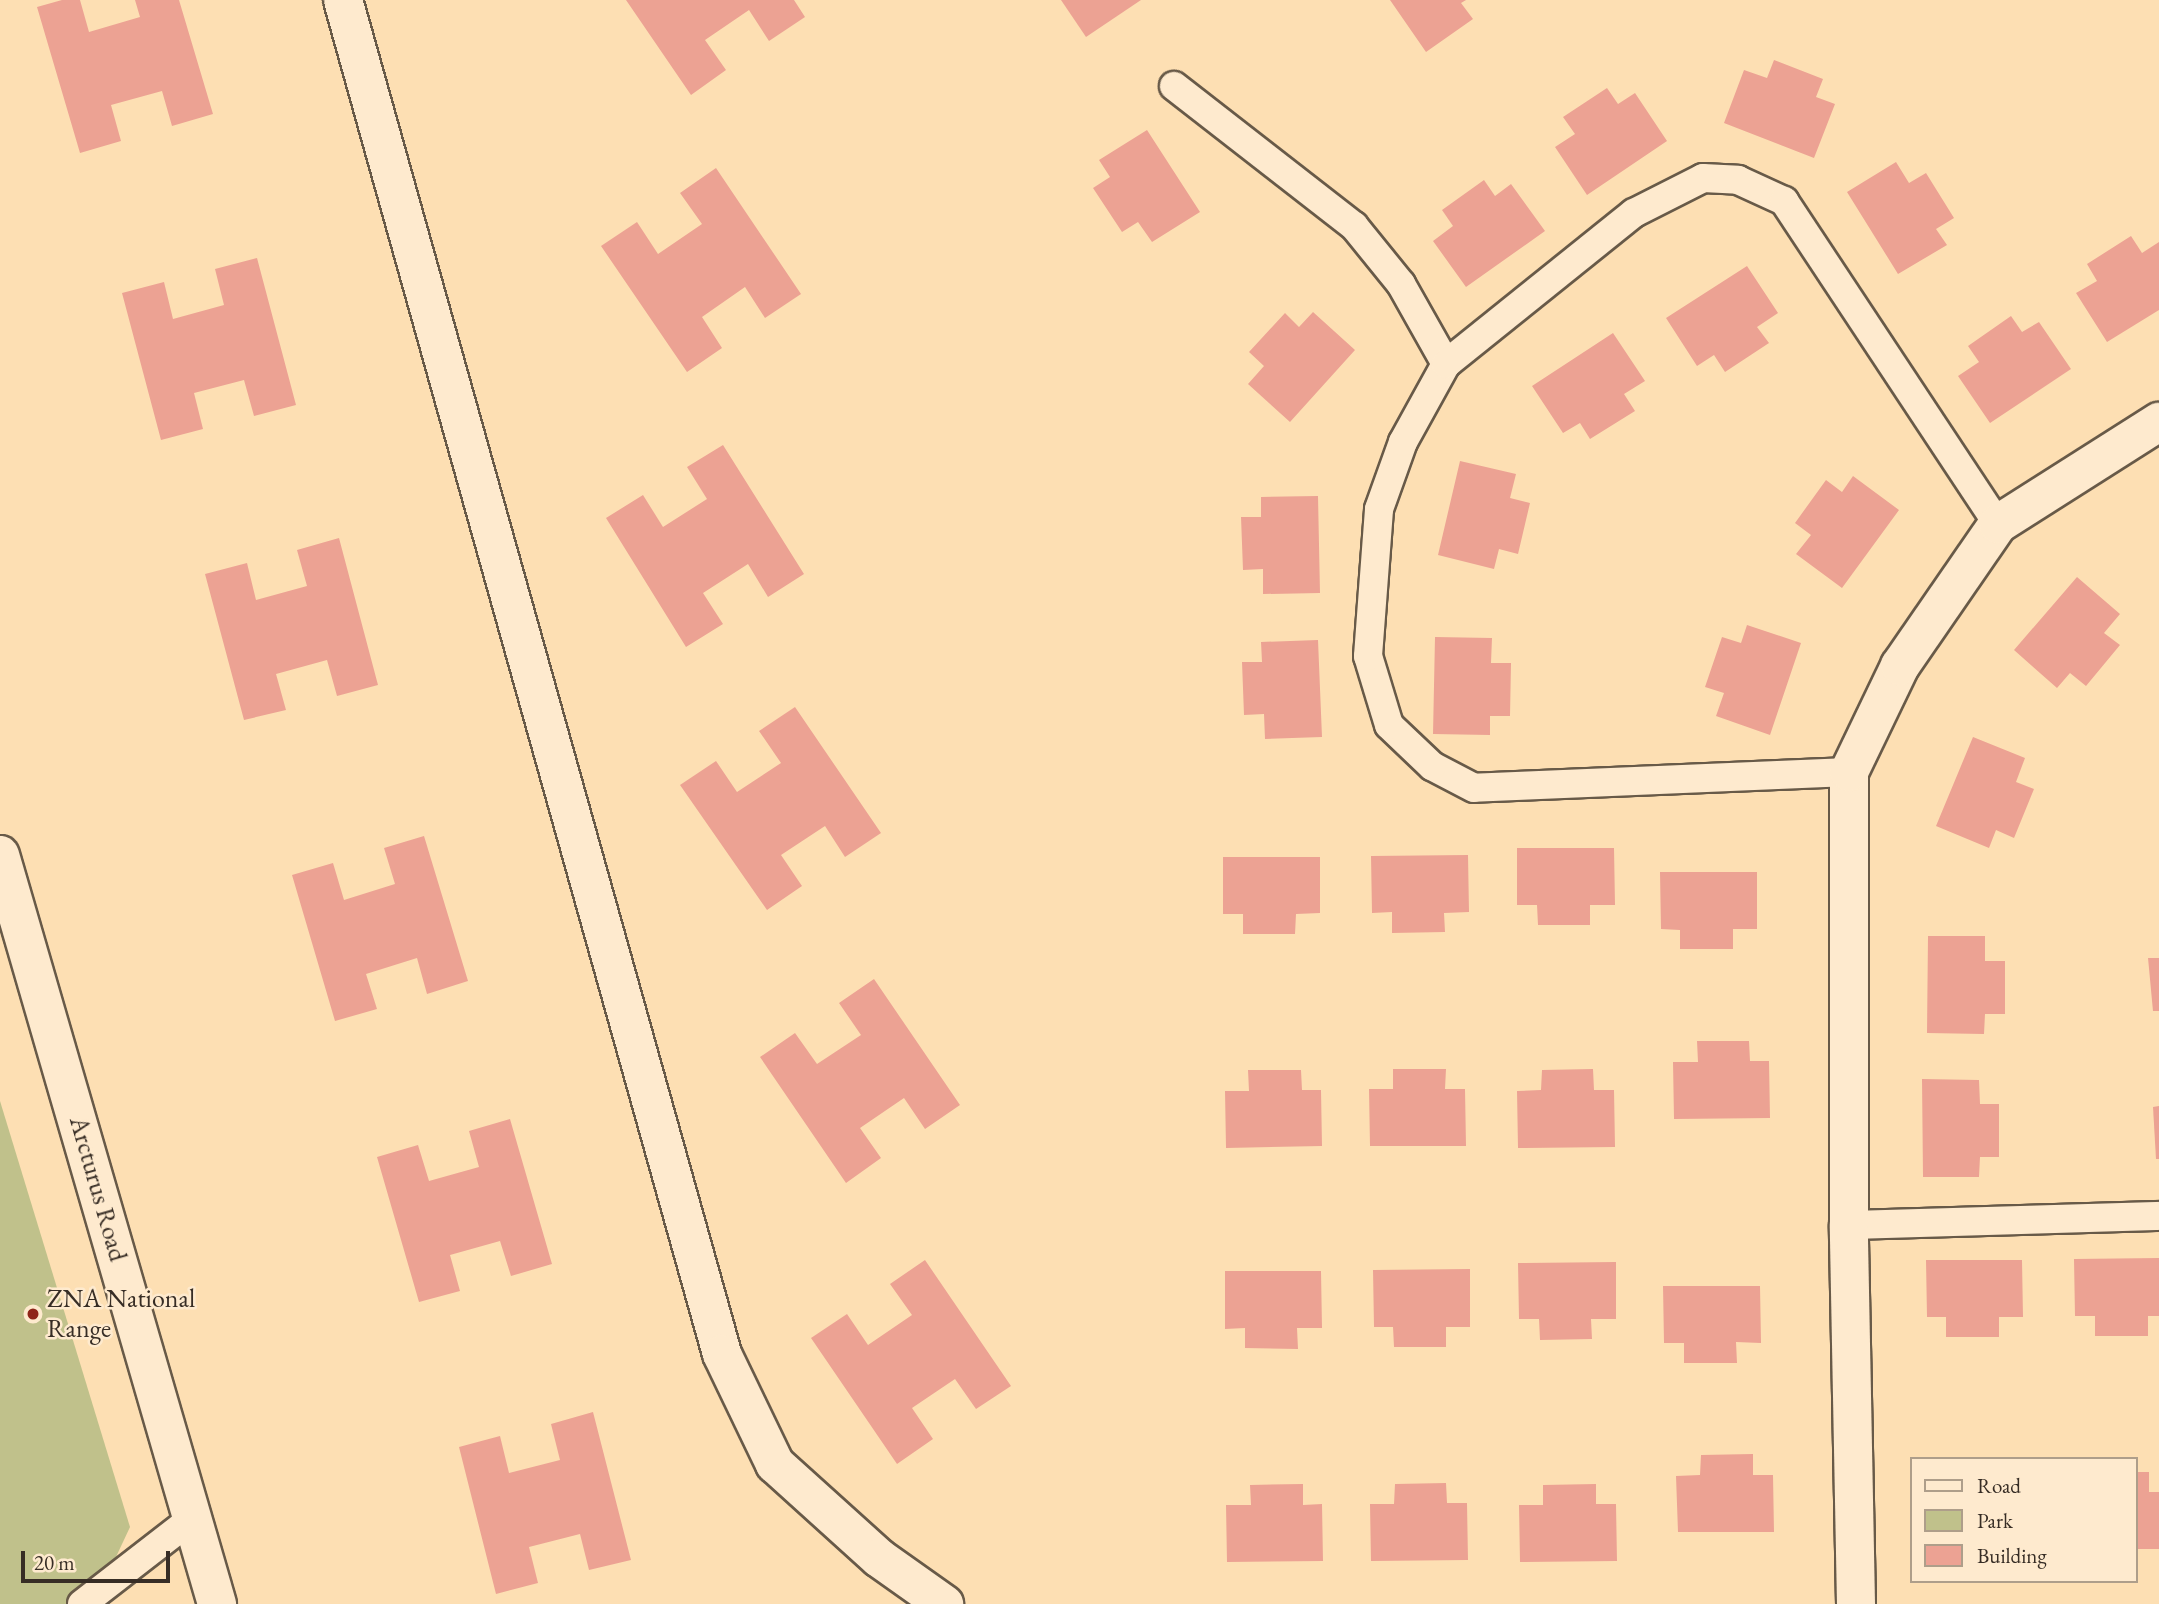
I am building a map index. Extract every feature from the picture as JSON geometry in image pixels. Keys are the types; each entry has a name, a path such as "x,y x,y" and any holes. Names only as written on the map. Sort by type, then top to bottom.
{"street":[{"path":"343,0 722,1354 775,1464 879,1558 944,1604"},
{"path":"1856,1604 1849,1225 1849,772 1899,666 1998,524 2159,422"},
{"name":"Arcturus Road","path":"0,855 194,1517 217,1604"}],"lane":[{"path":"1174,86 1354,226 1401,284 1446,364"},
{"path":"1849,772 1474,788 1433,766 1389,726 1368,656 1379,509 1403,442 1446,364 1634,213 1703,178 1738,180 1784,201 1998,524"},
{"path":"1849,1225 2159,1216"},
{"path":"82,1604 194,1517"}],"green space":[{"name":"ZNA National Range","path":"0,1101 130,1527 94,1604 0,1604"}],"building":[{"path":"62,0 80,0 89,32 140,17 135,0 179,0 213,114 172,126 162,91 111,105 121,141 80,153 37,7"},
{"path":"626,0 794,0 805,17 769,41 749,10 705,40 726,70 691,95"},
{"path":"1061,0 1141,0 1086,37"},
{"path":"1390,0 1466,0 1461,3 1473,19 1426,52"},
{"path":"1774,60 1823,79 1816,97 1835,104 1814,158 1724,123 1744,70 1767,78"},
{"path":"1607,88 1618,104 1635,93 1667,141 1587,195 1555,147 1575,134 1563,117"},
{"path":"1147,130 1200,212 1152,242 1138,222 1122,232 1093,188 1110,177 1099,160"},
{"path":"1896,162 1909,183 1926,173 1954,218 1936,229 1947,245 1898,274 1847,192"},
{"path":"716,168 801,294 765,318 745,287 702,317 722,348 687,372 601,246 637,222 658,254 702,224 680,193"},
{"path":"1484,180 1495,196 1511,184 1545,231 1466,287 1433,241 1453,226 1442,210"},
{"path":"2131,236 2142,253 2159,242 2159,310 2107,342 2076,293 2097,281 2087,264"},
{"path":"257,258 296,405 254,416 244,380 194,393 203,429 161,440 122,293 164,282 173,319 224,305 215,269"},
{"path":"1747,266 1778,313 1757,327 1769,343 1725,372 1714,355 1697,366 1666,318"},
{"path":"1313,312 1355,350 1290,422 1248,384 1264,366 1249,352 1285,313 1299,327"},
{"path":"2011,316 2022,332 2039,322 2071,369 1990,423 1958,376 1979,362 1968,346"},
{"path":"1613,333 1645,381 1624,394 1635,411 1590,439 1580,423 1563,433 1532,386"},
{"path":"723,445 804,574 768,597 748,564 703,593 723,624 686,647 606,518 643,495 663,527 707,499 687,467"},
{"path":"1460,461 1516,474 1510,498 1530,503 1518,554 1499,549 1494,569 1438,555"},
{"path":"1853,476 1899,510 1842,588 1796,554 1811,535 1795,523 1826,480 1842,492"},
{"path":"1318,496 1320,593 1263,594 1263,569 1243,570 1241,517 1261,517 1261,497"},
{"path":"339,538 378,685 337,696 327,660 276,674 286,710 244,720 205,574 247,563 256,600 307,586 297,550"},
{"path":"2077,577 2120,614 2104,633 2120,645 2086,686 2070,673 2057,688 2014,650"},
{"path":"1747,625 1801,643 1770,735 1716,716 1724,693 1705,687 1722,637 1741,643"},
{"path":"1435,637 1492,638 1491,663 1511,663 1510,716 1490,716 1490,735 1433,734"},
{"path":"1318,640 1322,737 1265,739 1264,714 1244,715 1242,662 1262,662 1261,642"},
{"path":"795,707 881,833 845,857 825,826 781,855 802,886 767,910 680,785 716,761 737,792 781,763 759,731"},
{"path":"1973,737 2025,758 2016,782 2034,789 2014,838 1996,830 1989,848 1936,826"},
{"path":"424,836 468,981 427,994 417,958 366,974 377,1009 335,1021 292,875 333,863 344,900 395,884 384,848"},
{"path":"1517,848 1614,848 1615,905 1590,905 1590,925 1538,925 1537,905 1517,905"},
{"path":"1468,855 1469,912 1444,913 1445,932 1392,933 1392,912 1372,913 1371,856"},
{"path":"1223,857 1320,857 1320,913 1296,914 1295,934 1243,934 1243,914 1223,914"},
{"path":"1660,872 1757,872 1757,929 1733,929 1733,949 1680,949 1680,930 1661,929"},
{"path":"1928,936 1985,936 1985,961 2005,961 2005,1014 1985,1014 1984,1034 1927,1033"},
{"path":"2148,958 2159,958 2159,1011 2153,1011"},
{"path":"874,979 960,1105 925,1129 904,1098 860,1128 881,1158 846,1183 760,1057 795,1033 817,1064 861,1035 839,1003"},
{"path":"1697,1041 1749,1041 1750,1061 1769,1061 1770,1118 1674,1119 1673,1062 1698,1062"},
{"path":"1393,1069 1446,1069 1445,1089 1465,1089 1466,1146 1370,1146 1369,1089 1393,1089"},
{"path":"1593,1069 1594,1090 1614,1090 1615,1147 1518,1148 1517,1091 1541,1090 1542,1070"},
{"path":"1248,1070 1301,1070 1302,1090 1321,1090 1322,1146 1226,1148 1225,1091 1249,1091"},
{"path":"1922,1079 1979,1080 1980,1104 1999,1104 1999,1157 1980,1157 1979,1177 1923,1177"},
{"path":"2159,1106 2159,1159 2156,1159 2153,1107"},
{"path":"510,1119 552,1264 511,1276 500,1241 450,1255 460,1291 419,1302 377,1157 418,1145 429,1181 479,1167 469,1131"},
{"path":"2159,1258 2159,1316 2148,1316 2148,1336 2095,1336 2095,1316 2075,1316 2074,1259"},
{"path":"925,1260 1011,1386 976,1409 955,1379 912,1408 933,1439 897,1464 811,1338 847,1314 868,1345 912,1315 890,1284"},
{"path":"1926,1260 2022,1260 2023,1317 1999,1317 1999,1337 1946,1337 1946,1317 1927,1317"},
{"path":"1616,1262 1616,1319 1591,1319 1592,1339 1540,1340 1539,1319 1519,1319 1518,1263"},
{"path":"1470,1269 1470,1327 1446,1327 1446,1347 1394,1347 1393,1327 1374,1327 1373,1270"},
{"path":"1225,1271 1321,1271 1322,1328 1297,1328 1298,1349 1245,1348 1245,1328 1225,1329"},
{"path":"1663,1286 1760,1286 1761,1343 1736,1342 1737,1363 1684,1363 1684,1343 1664,1343"},
{"path":"593,1412 631,1560 589,1570 580,1534 529,1547 538,1583 496,1594 459,1447 500,1436 509,1473 560,1460 551,1424"},
{"path":"1753,1454 1753,1475 1773,1475 1774,1532 1678,1532 1676,1476 1700,1475 1701,1455"},
{"path":"2138,1472 2149,1472 2149,1492 2159,1492 2159,1549 2138,1549"},
{"path":"1446,1483 1447,1503 1467,1503 1468,1560 1371,1561 1370,1504 1394,1504 1395,1484"},
{"path":"1303,1484 1303,1505 1322,1504 1323,1561 1227,1562 1226,1505 1251,1505 1250,1485"},
{"path":"1596,1484 1596,1504 1616,1504 1617,1561 1520,1562 1519,1505 1543,1505 1543,1485"}],"place":[{"name":"ZNA National Range","path":"33,1314"}]}
